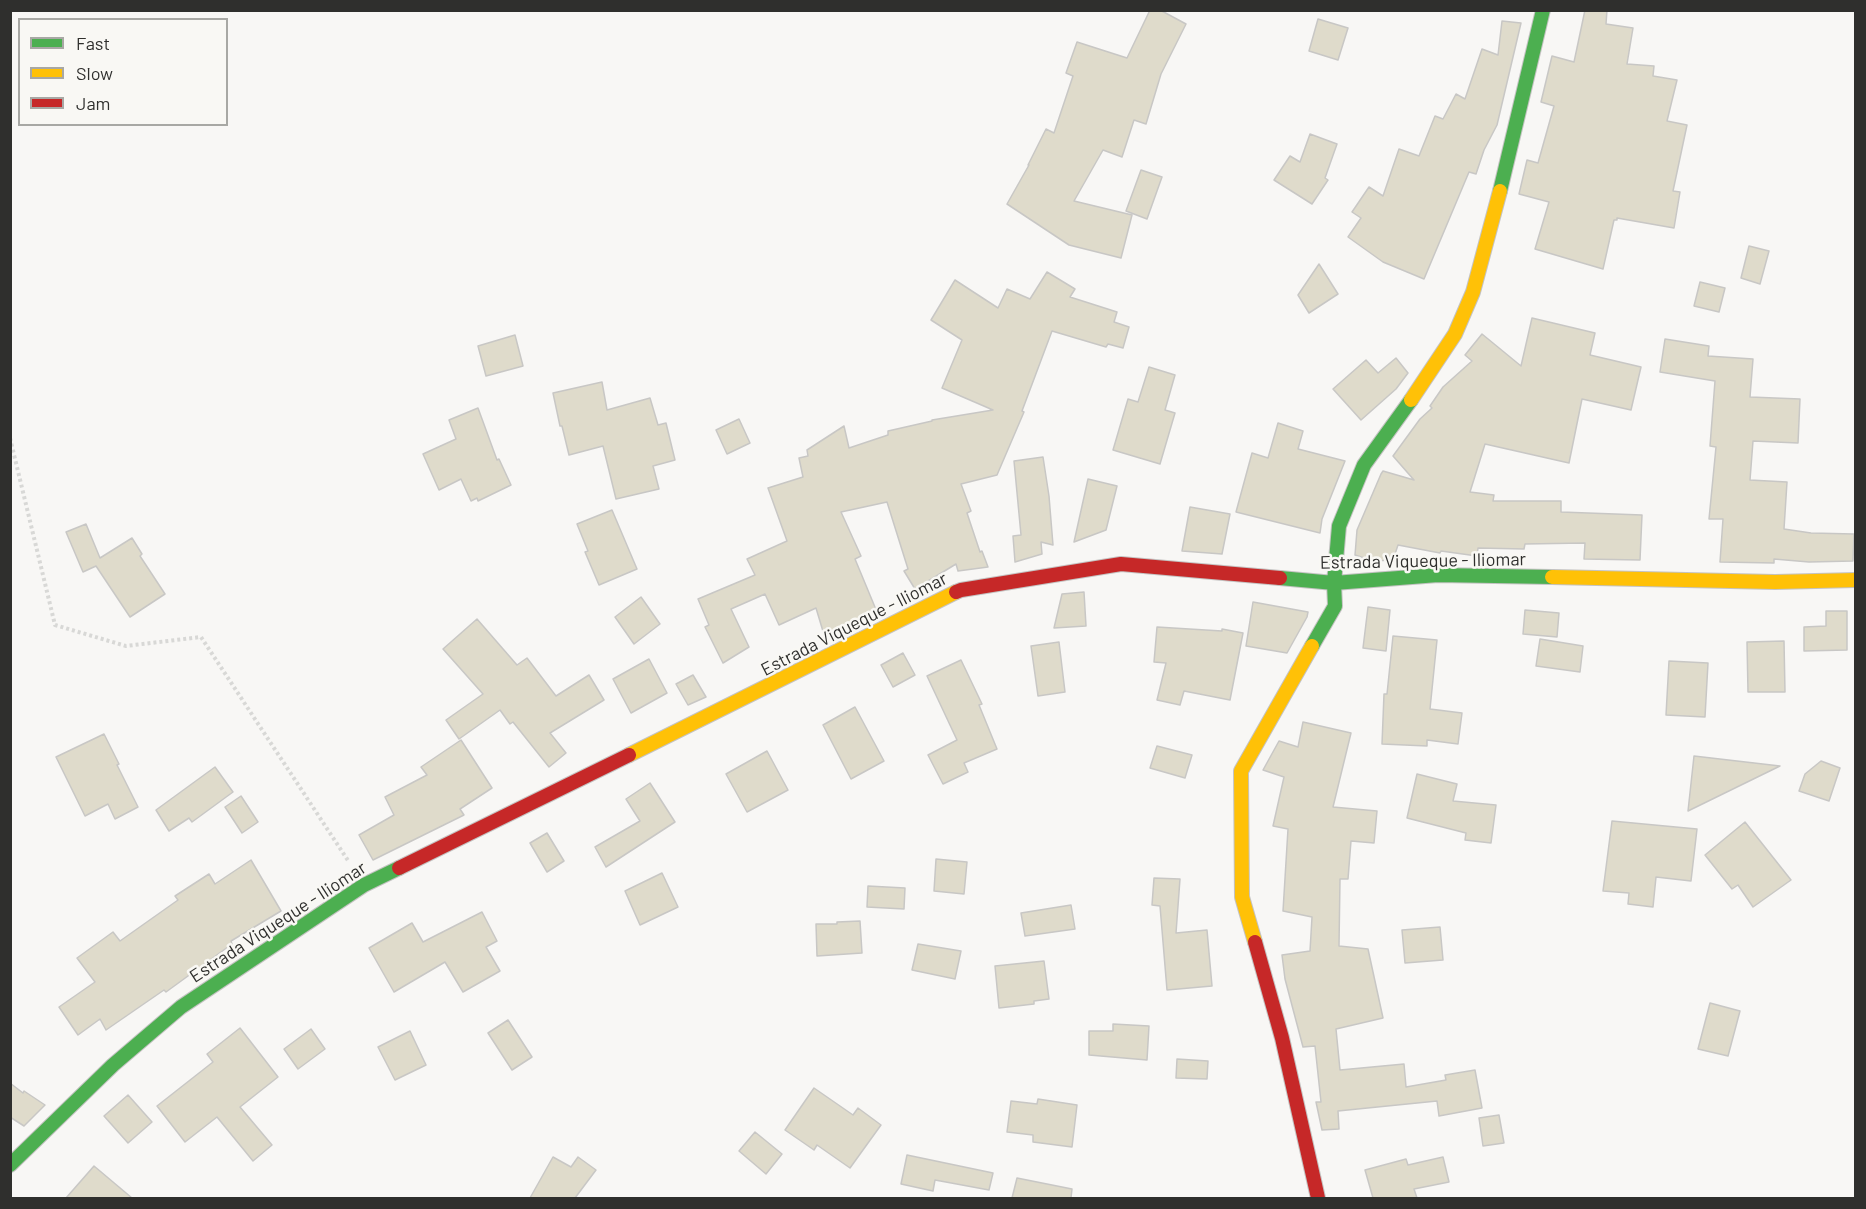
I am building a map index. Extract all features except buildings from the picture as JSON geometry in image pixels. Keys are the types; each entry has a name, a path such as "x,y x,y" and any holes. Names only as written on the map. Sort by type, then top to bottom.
{"main road":[{"path":"1318,1198 1282,1038 1242,897 1241,771 1335,606 1334,583 1340,526 1364,465 1424,382 1455,334 1473,292 1496,210 1543,10"},
{"name":"Estrada Viqueque - Iliomar","path":"10,1165 113,1065 181,1007 364,885 962,590 1121,564 1334,583 1438,575 1775,582 1856,580"}],"path":[{"path":"10,438 55,625 126,646 201,637 364,885"}],"traffic: fast":[{"path":"1500,191 1543,10"},
{"path":"1312,646 1335,606 1334,583 1339,526 1364,465 1411,400"},
{"path":"1280,578 1334,583 1438,575 1552,577"},
{"path":"10,1165 113,1065 181,1007 364,885 399,868"}],"traffic: slow":[{"path":"1411,400 1455,334 1473,292 1500,191"},
{"path":"1552,577 1775,582 1856,580"},
{"path":"629,755 956,592"},
{"path":"1255,942 1242,897 1241,771 1312,646"}],"traffic: jam":[{"path":"956,592 1121,564 1280,578"},
{"path":"399,868 629,755"},
{"path":"1255,942 1282,1038 1318,1198"}]}
